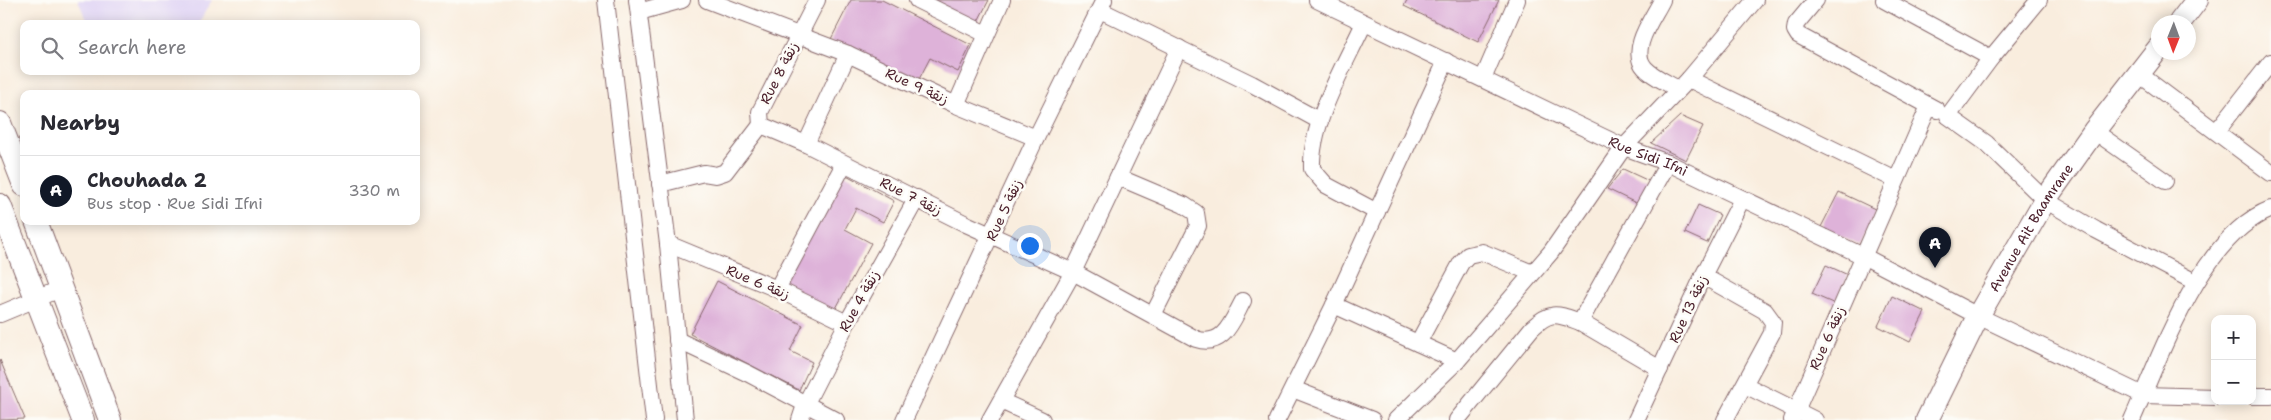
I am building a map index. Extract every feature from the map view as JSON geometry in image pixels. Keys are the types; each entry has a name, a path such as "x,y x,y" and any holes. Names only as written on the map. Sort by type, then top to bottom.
{"street":[{"path":"606,0 654,420"},
{"path":"682,0 638,6 668,244 685,420"},
{"path":"707,0 798,35 818,0"},
{"path":"917,0 986,34"},
{"path":"956,104 1002,0"},
{"name":"Rue Sidi Ifni","path":"1317,0 1624,147 1668,163 1863,256 1978,316 2143,395"},
{"path":"1483,79 1517,0"},
{"path":"1662,0 1641,42 1640,54 1645,68 1896,180"},
{"path":"1396,420 1456,361 1550,252 1624,147 1684,84 1755,0"},
{"path":"1816,0 1796,24 1795,30 1798,35 1948,116 1986,143 2045,200 2096,230 2195,282"},
{"path":"1884,0 1991,58"},
{"path":"1948,116 1991,58 2039,0"},
{"path":"2185,15 2197,0"},
{"path":"1102,5 1179,48 1252,84 1320,121"},
{"name":"Rue 5 زنقة","path":"904,420 992,236 1036,138 1102,5"},
{"path":"1364,23 1320,121 1312,144 1314,173 1326,185 1377,212"},
{"name":"Rue 9 زنقة","path":"798,35 848,54 956,104 1036,138"},
{"name":"Rue 8 زنقة","path":"660,184 704,173 716,174 725,172 760,118 798,35"},
{"path":"990,420 1073,272 1179,48"},
{"path":"806,144 848,54"},
{"name":"Avenue Ait Baamrane","path":"1927,420 1978,316 2045,200 2094,131 2151,58"},
{"path":"1277,420 1334,305 1446,61"},
{"path":"2217,131 2271,62"},
{"path":"2139,74 2271,172"},
{"name":"Rue 6 زنقة","path":"1794,415 1928,106"},
{"name":"Rue 7 زنقة","path":"760,118 844,164 992,236 1073,272 1196,340 1211,342 1219,339 1226,332 1243,301"},
{"path":"0,123 20,175"},
{"path":"2094,131 2165,181"},
{"path":"1580,322 1668,163"},
{"path":"776,289 844,164"},
{"path":"1118,177 1184,205 1196,213 1198,226 1153,315"},
{"name":"Rue 4 زنقة","path":"803,412 847,323 917,198"},
{"name":"Rue 13 زنقة","path":"1636,420 1703,276 1742,199"},
{"path":"0,205 84,420"},
{"path":"2132,420 2195,282 2236,231 2250,218 2271,209"},
{"path":"37,225 110,420"},
{"name":"Rue 6 زنقة","path":"668,244 776,289 847,323"},
{"path":"1418,343 1461,263 1468,255 1482,252 1532,273"},
{"path":"1703,276 1765,311 1773,322 1772,333 1725,420"},
{"path":"0,314 60,289"},
{"path":"1334,305 1456,361"},
{"path":"1457,420 1532,328 1543,318 1556,314 1580,322 1660,369"},
{"path":"677,340 749,374 803,412 836,420"},
{"path":"1745,385 1794,415 1815,420"},
{"path":"1292,389 1372,420"},
{"path":"2143,395 2211,397"},
{"path":"2256,396 2271,396"},
{"path":"1001,401 1042,420"}],"shaded area":[{"path":"78,0 212,0 200,20 86,20"}],"building":[{"path":"851,0 882,0 971,45 958,72 930,58 916,85 830,41"},
{"path":"922,0 989,0 975,27"},
{"path":"1407,0 1499,0 1478,42 1404,6"},
{"path":"1680,116 1703,126 1686,160 1651,143"},
{"path":"1623,169 1651,182 1640,205 1607,189"},
{"path":"841,172 894,201 883,222 856,208 845,229 871,243 834,312 781,284"},
{"path":"1839,192 1877,210 1859,245 1821,227"},
{"path":"1698,205 1720,215 1707,243 1685,233"},
{"path":"1826,265 1848,275 1835,304 1812,294"},
{"path":"717,281 803,325 790,351 812,362 799,390 690,334"},
{"path":"1892,296 1925,312 1910,342 1878,326"},
{"path":"0,360 8,379 25,419 0,420"}],"place":[{"name":"Chouhada 2","path":"1935,268"}]}
